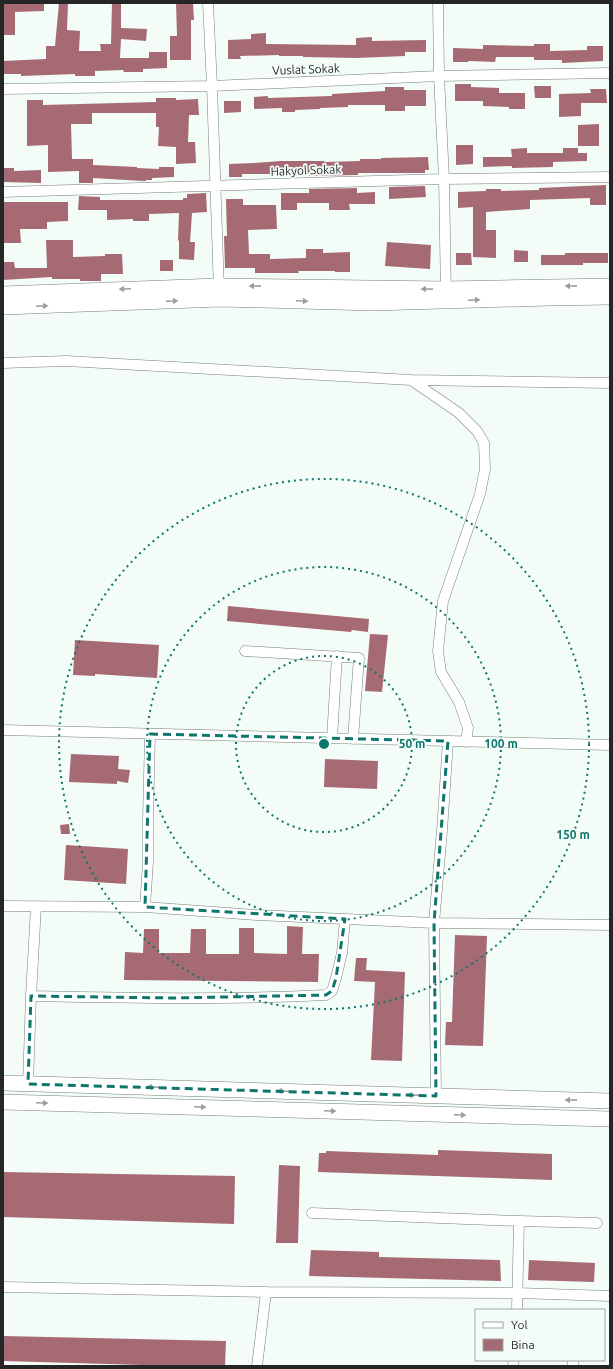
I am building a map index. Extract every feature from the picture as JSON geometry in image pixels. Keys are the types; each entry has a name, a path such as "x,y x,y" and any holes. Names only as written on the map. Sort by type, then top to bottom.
{"street":[{"path":"208,3 219,293"},
{"path":"438,3 446,295"},
{"name":"Vuslat Sokak","path":"3,89 212,86 439,76 610,73"},
{"name":"Hakyol Sokak","path":"3,192 444,179 610,176"},
{"path":"446,295 610,286"},
{"path":"3,307 219,293"},
{"path":"3,294 219,293 610,297"},
{"path":"3,363 66,361 411,380 610,383"},
{"path":"411,380 459,413 477,431 484,444 485,469 480,494 442,601 438,651 441,672 459,702 468,728 466,742"},
{"path":"245,651 359,658 353,739"},
{"path":"332,738 337,656"},
{"path":"3,730 610,745"},
{"path":"145,907 148,862 150,734"},
{"path":"436,1096 434,923 448,741"},
{"path":"3,906 145,907 257,915 434,923 610,926"},
{"path":"28,1084 36,906"},
{"path":"31,996 172,998 286,997 326,995 332,991 336,978 342,953 345,919"},
{"path":"3,1083 610,1101"},
{"path":"3,1102 610,1119"},
{"path":"312,1213 597,1223"},
{"path":"517,1309 519,1221"},
{"path":"3,1287 266,1292 518,1293 610,1296"},
{"path":"257,1366 266,1292"}],"highlighted area":[{"path":"150,734 448,741 434,923 436,1096 28,1084 31,996 172,998 326,995 332,991 336,978 345,919 145,907"}],"building":[{"path":"3,3 44,3 44,11 15,12 15,35 3,35"},
{"path":"59,3 68,3 67,30 80,31 79,51 101,51 100,44 111,44 112,3 121,3 121,28 147,29 146,41 121,39 120,58 149,58 149,52 167,52 167,68 143,69 143,72 124,72 123,70 95,71 95,76 75,76 75,74 21,76 21,74 3,74 3,61 46,59 46,46 55,46"},
{"path":"176,3 193,3 194,20 191,20 191,60 170,60 170,36 177,36"},
{"path":"266,33 266,44 356,45 356,38 372,37 372,41 426,40 426,52 405,52 405,56 356,58 279,55 240,56 241,59 228,59 228,40 251,39 251,34"},
{"path":"534,44 550,44 550,51 587,50 587,46 603,46 603,61 562,63 562,60 534,60 534,57 496,57 495,62 453,62 453,48 483,49 483,45 534,46"},
{"path":"455,84 471,84 471,87 499,88 499,93 525,93 525,109 483,106 483,101 455,101"},
{"path":"534,86 551,86 551,98 535,98"},
{"path":"385,87 404,87 404,90 426,90 426,106 405,106 405,111 385,111 385,105 348,105 348,107 295,110 295,112 282,112 282,108 254,109 254,97 332,96 332,94 385,91"},
{"path":"590,89 606,89 607,103 581,103 581,116 559,117 559,94 591,93"},
{"path":"156,98 176,98 176,100 198,99 199,115 189,115 188,142 195,142 196,163 176,164 176,147 158,146 159,127 156,127 156,113 92,113 92,124 71,124 72,159 93,159 93,165 159,169 159,167 174,167 174,177 152,178 152,180 146,181 93,178 93,183 79,183 79,171 48,172 48,145 27,146 27,100 43,100 43,105 156,102"},
{"path":"224,101 241,101 241,112 224,113"},
{"path":"599,124 599,146 578,146 578,125"},
{"path":"456,145 473,145 473,164 456,165"},
{"path":"527,148 527,153 563,153 563,148 578,148 578,153 587,153 587,161 553,162 553,167 483,167 483,157 512,157 511,149"},
{"path":"428,157 429,170 425,170 425,173 358,173 358,175 309,176 309,174 242,174 242,177 229,177 229,164 281,161 360,161 360,159"},
{"path":"3,168 14,168 14,171 41,170 41,183 3,182"},
{"path":"606,185 606,205 590,205 590,198 530,200 530,209 486,212 486,230 496,230 496,258 473,257 473,207 458,208 458,192 486,191 486,189 501,189 501,191 539,190 539,188"},
{"path":"425,186 426,197 389,199 389,187"},
{"path":"357,188 357,193 375,192 375,204 349,204 350,210 329,210 329,203 297,203 297,210 281,210 281,193 309,193 309,189"},
{"path":"206,193 207,212 192,213 190,242 195,242 194,260 179,259 179,213 149,214 149,221 133,221 133,219 107,220 107,210 78,210 79,196 100,197 100,200 183,200 183,198 187,198 187,194"},
{"path":"226,199 243,199 243,205 276,205 277,229 248,230 249,254 270,254 270,259 306,258 306,249 323,249 323,253 350,252 350,272 298,271 299,273 255,273 255,268 225,268 224,236 227,236"},
{"path":"3,202 68,202 68,221 47,222 47,229 20,229 21,243 3,243"},
{"path":"46,240 73,240 73,257 122,254 123,274 101,274 101,281 52,279 52,277 3,280 3,262 14,262 15,268 47,268"},
{"path":"387,242 431,245 430,269 385,266"},
{"path":"514,250 528,251 528,262 514,262"},
{"path":"456,253 471,253 472,265 456,265"},
{"path":"565,253 608,253 608,263 583,263 583,265 541,265 541,255 565,255"},
{"path":"160,260 173,260 173,271 160,271"},
{"path":"228,606 369,619 368,632 352,630 351,632 227,621"},
{"path":"370,634 388,635 382,692 365,691"},
{"path":"75,640 159,645 157,678 95,674 95,676 73,675"},
{"path":"71,754 119,756 118,769 130,770 128,783 117,781 117,784 69,782"},
{"path":"325,759 378,761 377,789 324,787"},
{"path":"69,824 70,834 61,834 60,825"},
{"path":"66,845 128,849 126,884 64,880"},
{"path":"287,926 303,927 302,954 319,954 318,982 124,980 125,952 143,953 144,929 159,929 159,953 190,953 191,929 206,929 206,954 239,954 239,928 254,928 254,953 287,954"},
{"path":"455,935 487,936 483,1046 445,1045 446,1022 452,1022"},
{"path":"356,958 367,958 366,970 405,972 402,1061 371,1060 375,982 354,981"},
{"path":"438,1150 552,1154 552,1180 318,1172 319,1153 326,1153 326,1151 438,1155"},
{"path":"279,1165 300,1166 298,1243 276,1243"},
{"path":"3,1172 235,1176 234,1224 3,1217"},
{"path":"311,1250 379,1252 379,1257 500,1260 501,1281 309,1276"},
{"path":"529,1260 595,1263 594,1282 528,1280"},
{"path":"3,1336 226,1341 225,1366 3,1361"}]}
